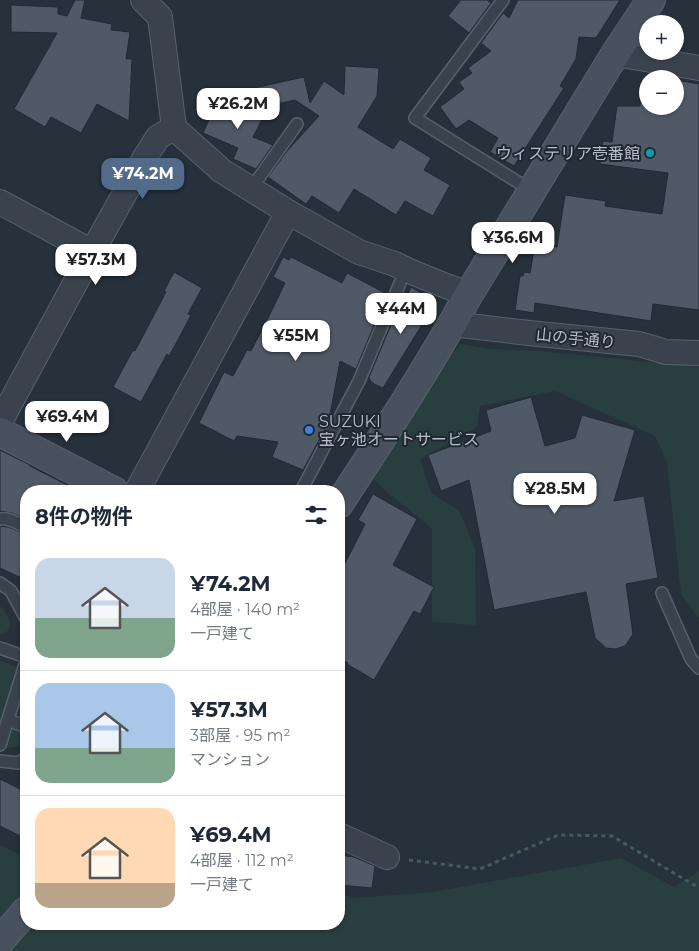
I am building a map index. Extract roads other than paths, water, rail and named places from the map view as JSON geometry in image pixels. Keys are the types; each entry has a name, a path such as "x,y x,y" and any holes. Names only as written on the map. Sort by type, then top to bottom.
{"street":[{"path":"143,0 160,9 174,128 222,171 288,212 359,252 396,264 404,276 469,294"},
{"path":"345,495 651,0"},
{"path":"616,54 699,68"},
{"path":"0,422 144,159 158,137 174,128"},
{"path":"0,202 92,252"},
{"path":"140,485 288,212"},
{"name":"山の手通り","path":"452,324 639,344 666,352 699,353"},
{"path":"0,432 102,485"},
{"path":"345,838 386,856"},
{"path":"0,941 20,918"}],"lane":[{"path":"503,0 415,118 532,191"},
{"path":"252,189 297,124"},
{"path":"304,485 359,381 404,276"},
{"path":"0,519 3,518 20,524"},
{"path":"0,583 11,591 20,608"},
{"path":"662,593 691,659 699,668"},
{"path":"1,652 20,657"},
{"path":"0,745 8,720 20,697"},
{"path":"8,720 20,725"},
{"path":"0,761 20,762"}],"place":[{"name":"ウィステリア壱番館","path":"650,153"},
{"name":"SUZUKI 宝ヶ池オートサービス","path":"309,430"}]}
